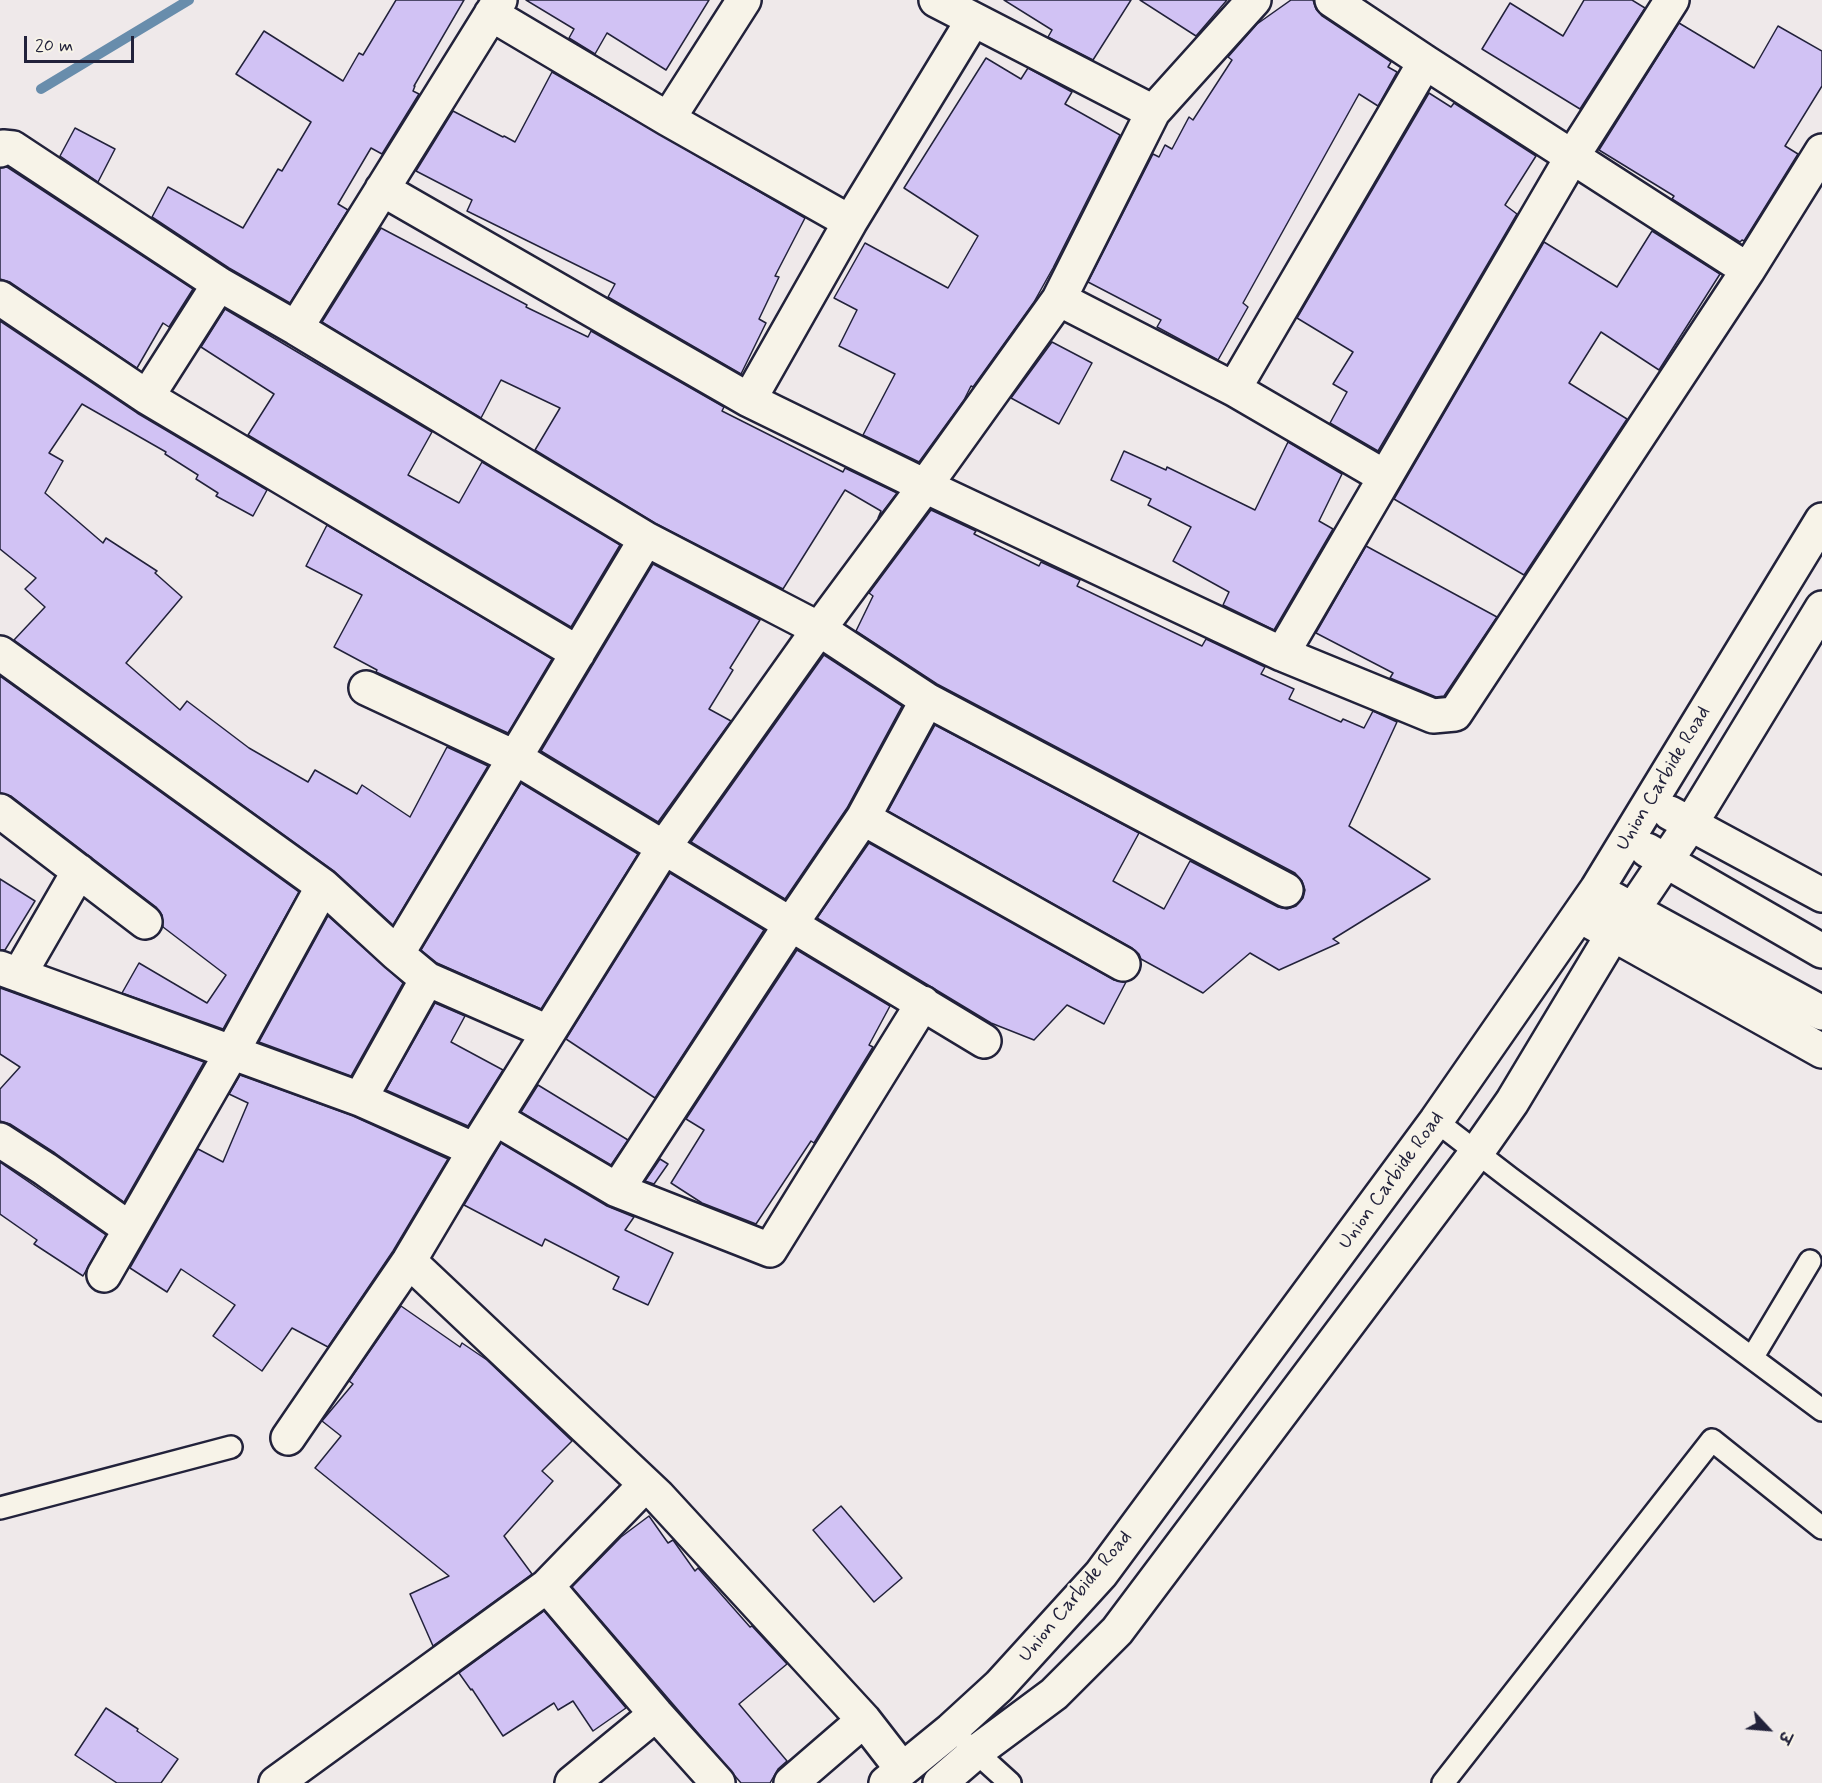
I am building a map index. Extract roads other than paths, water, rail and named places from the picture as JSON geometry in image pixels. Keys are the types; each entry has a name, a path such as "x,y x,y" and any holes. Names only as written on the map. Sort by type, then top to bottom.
{"street":[{"path":"668,119 744,0"},
{"path":"936,0 1153,112"},
{"path":"288,1437 409,1261 475,1150 664,847 1059,299 1153,112 1254,0"},
{"path":"1332,0 1748,270"},
{"path":"1282,654 1572,157 1672,0"},
{"path":"296,328 496,7 668,119 850,222"},
{"path":"749,400 850,222 973,20"},
{"path":"1234,389 1425,62"},
{"path":"0,150 3,147 13,148 219,284 646,539 819,629 927,700 1286,890"},
{"path":"382,189 749,400 925,486 1282,654 1433,716 1455,714 1748,270 1822,151"},
{"path":"147,397 219,284"},
{"path":"0,298 147,397 578,653"},
{"path":"1059,299 1234,389 1385,477"},
{"name":"Union Carbide Road","path":"894,1776 951,1730 999,1686 1101,1574 1437,1121 1588,902 1822,520"},
{"path":"397,954 646,539"},
{"path":"940,1783 976,1752 1054,1694 1118,1631 1512,1102 1622,922 1690,825 1822,608"},
{"path":"0,653 323,886 427,979 548,1032"},
{"path":"366,688 514,757 984,1041"},
{"path":"616,1190 863,818 927,700"},
{"path":"1651,801 1690,825 1822,895"},
{"path":"0,811 145,922"},
{"path":"863,818 1123,964"},
{"path":"1628,837 1666,862 1822,951"},
{"path":"79,871 10,971 360,1099 475,1150"},
{"path":"104,1275 232,1052 323,886"},
{"path":"1588,902 1822,1051"},
{"path":"1622,922 1822,1013"},
{"path":"360,1099 427,979"},
{"path":"495,1118 616,1190 770,1250 923,1003"},
{"path":"0,1140 129,1229"},
{"path":"409,1261 645,1485 864,1720 894,1776"},
{"path":"276,1783 547,1586 645,1485"},
{"path":"547,1586 718,1783"},
{"path":"572,1783 656,1714"},
{"path":"791,1783 864,1720"}],"lane":[{"path":"1437,1121 1822,1410"},
{"path":"1752,1358 1810,1261"},
{"path":"1443,1783 1712,1440 1822,1528"},
{"path":"0,1508 231,1447"},
{"path":"951,1730 1010,1783"}],"waterway":[{"path":"41,89 189,0"}]}
